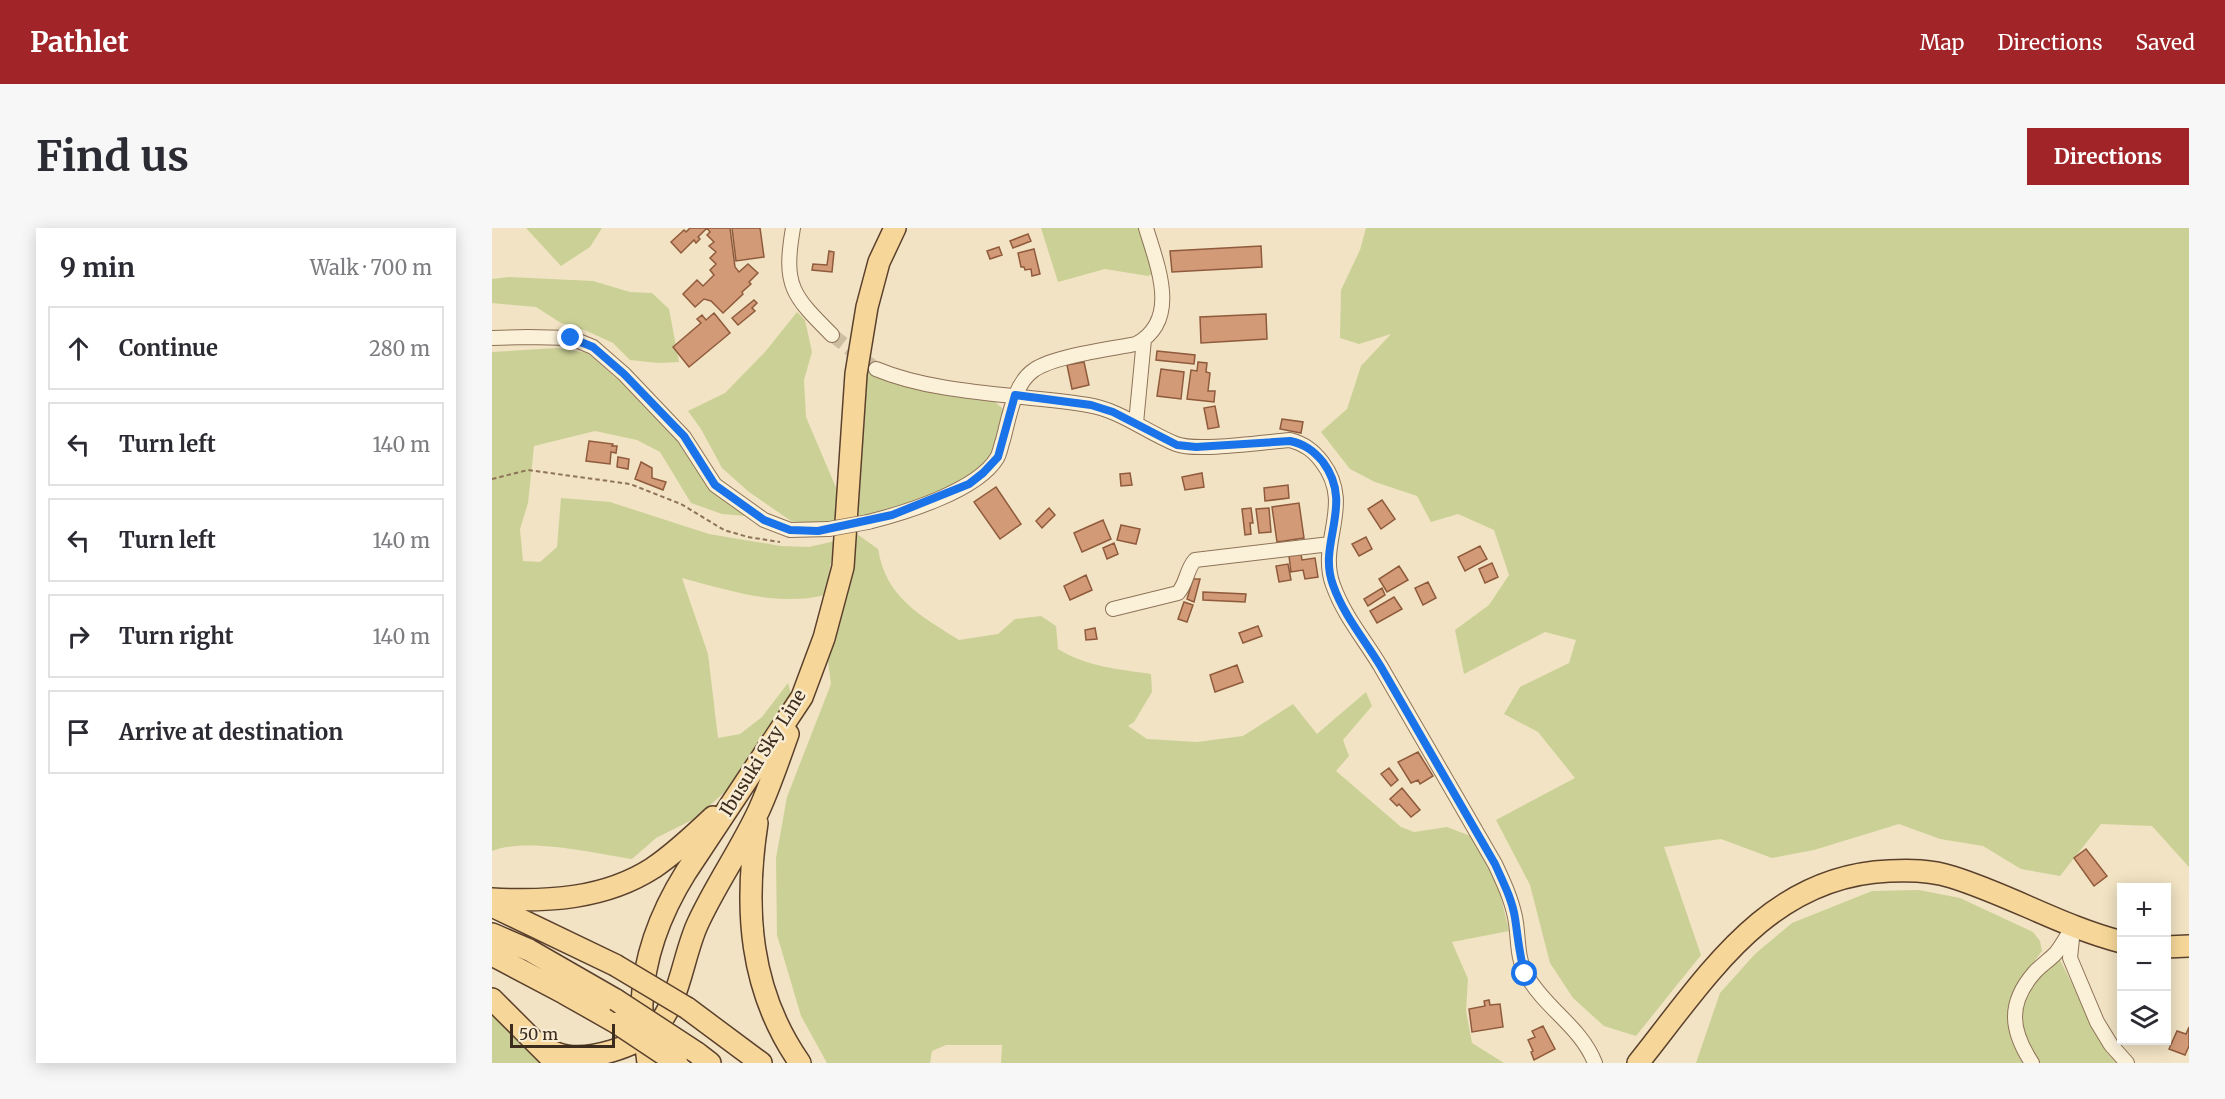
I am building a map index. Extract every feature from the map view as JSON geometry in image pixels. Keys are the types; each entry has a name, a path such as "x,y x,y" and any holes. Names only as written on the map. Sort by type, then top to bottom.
{"main road":[{"name":"Ibusuki Sky Line","path":"648,1063 642,1005 644,976 656,929 669,899 802,697 824,638 843,567 856,374 867,307 879,262 895,228"},
{"path":"541,1047 567,1056 601,1054 645,1037 663,1019 671,1006 682,965 697,924 759,811 802,697"},
{"path":"492,898 534,901 567,898 597,892 626,882 651,869 675,851 736,798"},
{"path":"759,811 750,886 755,960 777,1023 800,1063"},
{"path":"1638,1063 1716,967 1761,921 1780,905 1808,890 1842,878 1874,871 1906,870 1949,876 1983,887 2073,927 2117,941"},
{"path":"492,906 615,965 687,1008 761,1063"},
{"path":"492,934 529,950 616,1000 703,1058"},
{"path":"2171,947 2189,946"},
{"path":"492,955 617,1023 677,1063"},
{"path":"492,999 555,1063"}],"street":[{"path":"793,228 788,258 792,286 805,308 832,335"},
{"path":"492,338 571,338 593,347 624,374 684,436 715,485 764,520 790,530 829,529 868,522 920,506 969,484 998,457 1015,395 1032,371 1048,363 1136,344 1144,339 1157,324 1163,309 1158,270 1146,228"},
{"path":"1136,423 1144,339"},
{"path":"876,369 900,379 1091,405 1113,412 1177,445 1196,447 1290,441 1302,443 1316,454 1327,468 1337,496 1330,544 1331,580 1339,601 1375,657 1495,864 1509,896 1515,917 1519,954 1525,974 1546,1002 1583,1039 1595,1063"},
{"path":"1113,609 1178,593 1184,586 1188,567 1195,560 1330,544"},
{"path":"2032,1063 2021,1044 2016,1028 2014,1017 2017,998 2035,972 2055,953 2073,927"},
{"path":"2073,927 2070,958 2097,1022 2111,1045 2127,1063"}],"path":[{"path":"492,478 528,470 630,484 681,504 724,530 771,542 787,542"}],"green space":[{"path":"526,228 602,228 590,247 561,266"},
{"path":"1041,228 1147,228 1158,271 1148,276 1105,269 1058,282"},
{"path":"1366,228 2189,228 2189,867 2152,826 2101,824 2060,876 2021,869 1983,846 1940,839 1899,824 1814,850 1772,858 1721,839 1664,847 1701,955 1636,1036 1604,1026 1573,998 1550,963 1530,885 1496,820 1575,778 1538,732 1504,714 1520,687 1569,663 1576,640 1545,632 1464,674 1455,630 1489,605 1509,575 1494,530 1458,514 1431,522 1417,496 1375,482 1350,469 1321,432 1347,409 1361,366 1391,334 1359,344 1340,338 1341,290 1360,250"},
{"path":"509,277 593,281 630,292 652,293 669,309 679,362 658,363 630,360 613,343 587,331 561,323 536,307 492,303 492,279"},
{"path":"797,312 805,320 812,352 804,380 806,417 837,490 840,506 839,523 818,526 791,521 749,492 722,468 701,429 688,411 725,393 765,352"},
{"path":"556,348 588,353 615,377 647,400 683,435 718,492 758,517 722,514 691,503 660,452 637,440 595,431 534,446 528,503 520,529 523,561 540,562 557,547 561,498 610,502 709,534 781,546 809,547 835,541 825,595 789,599 771,598 735,592 682,578 708,654 718,738 740,734 762,717 788,683 793,702 764,756 696,818 656,838 632,859 542,846 507,847 492,851 492,352"},
{"path":"867,371 895,384 993,400 1003,409 994,458 967,479 928,496 858,520"},
{"path":"857,534 878,549 882,566 889,580 907,604 959,640 998,634 1015,619 1041,616 1056,626 1058,649 1069,655 1103,666 1151,674 1152,692 1134,722 1128,726 1147,739 1197,742 1243,736 1293,704 1317,734 1366,692 1372,706 1343,740 1349,756 1336,771 1401,827 1414,832 1447,827 1473,837 1499,889 1509,931 1452,942 1468,979 1466,1011 1472,1043 1504,1063 1001,1063 1002,1045 946,1045 932,1051 930,1063 827,1063 801,1016 777,935 776,858 787,797 831,684 828,661 848,592"},
{"path":"1919,890 1960,898 2033,932 2040,941 2042,951 2016,988 2009,1009 2011,1032 2026,1063 1696,1063 1720,993 1755,954 1792,923 1872,891"},
{"path":"2060,960 2107,1053 2116,1063 2039,1063 2034,1055 2021,1020 2023,1002 2032,983"},
{"path":"492,1005 550,1063 492,1063"}],"building":[{"path":"690,228 707,228 698,237 700,239 696,243 694,240 681,253 671,242 684,230 686,232"},
{"path":"707,228 730,228 735,267 739,272 748,264 758,273 749,282 751,284 742,292 743,294 723,313 711,301 704,299 695,307 683,294 697,280 703,286 714,275 710,270 716,264 710,258 716,252 709,246 714,242 707,235 710,232"},
{"path":"732,228 760,228 764,257 736,261"},
{"path":"1028,234 1031,241 1013,248 1010,241"},
{"path":"1261,246 1262,267 1172,272 1170,251"},
{"path":"999,247 1002,255 990,259 987,251"},
{"path":"1034,249 1040,274 1032,276 1031,269 1025,270 1021,267 1018,253"},
{"path":"829,251 834,252 832,272 812,270 813,264 827,265"},
{"path":"754,300 757,303 752,308 755,311 738,325 732,318"},
{"path":"714,313 730,333 689,367 673,347 701,323 697,319 702,315 706,320"},
{"path":"1266,314 1267,339 1201,343 1200,317"},
{"path":"1157,351 1195,355 1194,364 1156,360"},
{"path":"1084,362 1089,385 1072,389 1067,365"},
{"path":"1198,362 1207,363 1206,372 1210,373 1208,391 1215,391 1214,402 1187,399 1191,370 1197,371"},
{"path":"1161,369 1184,372 1181,399 1157,396"},
{"path":"1215,406 1219,427 1208,429 1204,408"},
{"path":"1282,419 1303,422 1301,433 1280,429"},
{"path":"589,441 617,446 616,453 611,452 610,464 586,461"},
{"path":"618,457 629,459 628,469 617,467"},
{"path":"641,462 652,468 652,478 666,482 663,490 635,479"},
{"path":"1130,473 1132,485 1121,486 1120,474"},
{"path":"1202,473 1204,487 1185,490 1182,477"},
{"path":"1288,485 1289,498 1265,501 1264,488"},
{"path":"996,487 1021,524 1000,539 974,502"},
{"path":"1382,500 1395,519 1381,529 1368,509"},
{"path":"1299,503 1304,538 1277,542 1272,507"},
{"path":"1049,508 1055,515 1042,528 1036,521"},
{"path":"1251,508 1253,523 1250,523 1251,534 1245,535 1242,509"},
{"path":"1269,508 1271,532 1259,533 1256,509"},
{"path":"1103,520 1111,539 1082,552 1074,533"},
{"path":"1121,525 1140,529 1136,544 1117,540"},
{"path":"1366,537 1372,549 1359,556 1352,544"},
{"path":"1114,543 1118,554 1107,559 1103,548"},
{"path":"1480,546 1487,559 1465,571 1458,557"},
{"path":"1301,554 1302,560 1315,558 1318,577 1305,579 1303,570 1291,572 1289,556"},
{"path":"1492,563 1498,577 1485,583 1479,569"},
{"path":"1288,564 1291,580 1279,582 1276,566"},
{"path":"1399,566 1408,580 1387,592 1379,579"},
{"path":"1086,575 1092,590 1070,600 1064,586"},
{"path":"1193,579 1200,579 1194,602 1187,599"},
{"path":"1428,582 1436,598 1423,605 1415,588"},
{"path":"1382,588 1385,595 1368,606 1364,599"},
{"path":"1203,592 1246,594 1245,602 1203,600"},
{"path":"1394,597 1402,609 1377,623 1370,611"},
{"path":"1184,602 1193,605 1187,622 1178,619"},
{"path":"1258,626 1262,636 1243,643 1239,633"},
{"path":"1095,628 1097,639 1086,640 1085,630"},
{"path":"1237,665 1243,682 1215,692 1210,675"},
{"path":"1418,752 1433,776 1420,784 1418,780 1411,783 1398,762"},
{"path":"1389,768 1398,780 1391,786 1381,774"},
{"path":"1402,788 1420,810 1411,817 1399,804 1397,806 1390,799"},
{"path":"2086,849 2107,876 2094,886 2074,858"},
{"path":"1489,1000 1490,1005 1500,1004 1503,1027 1472,1032 1469,1009 1485,1006 1484,1001"},
{"path":"1543,1026 1555,1049 1534,1060 1528,1040 1535,1037 1532,1031"},
{"path":"2189,1027 2189,1046 2185,1055 2169,1049 2177,1031 2186,1034"}],"tunnel":[{"path":"832,335 876,369"}],"route":[{"path":"571,338 593,347 624,374 684,436 715,485 764,520 790,530 818,531 868,522 920,506 969,484 998,457 1015,395 1091,405 1113,412 1177,445 1196,447 1290,441 1302,443 1316,454 1327,468 1334,483 1337,496 1336,514 1330,544 1329,566 1331,580 1339,601 1375,657 1495,864 1509,896 1515,917 1519,954 1525,974"}]}
